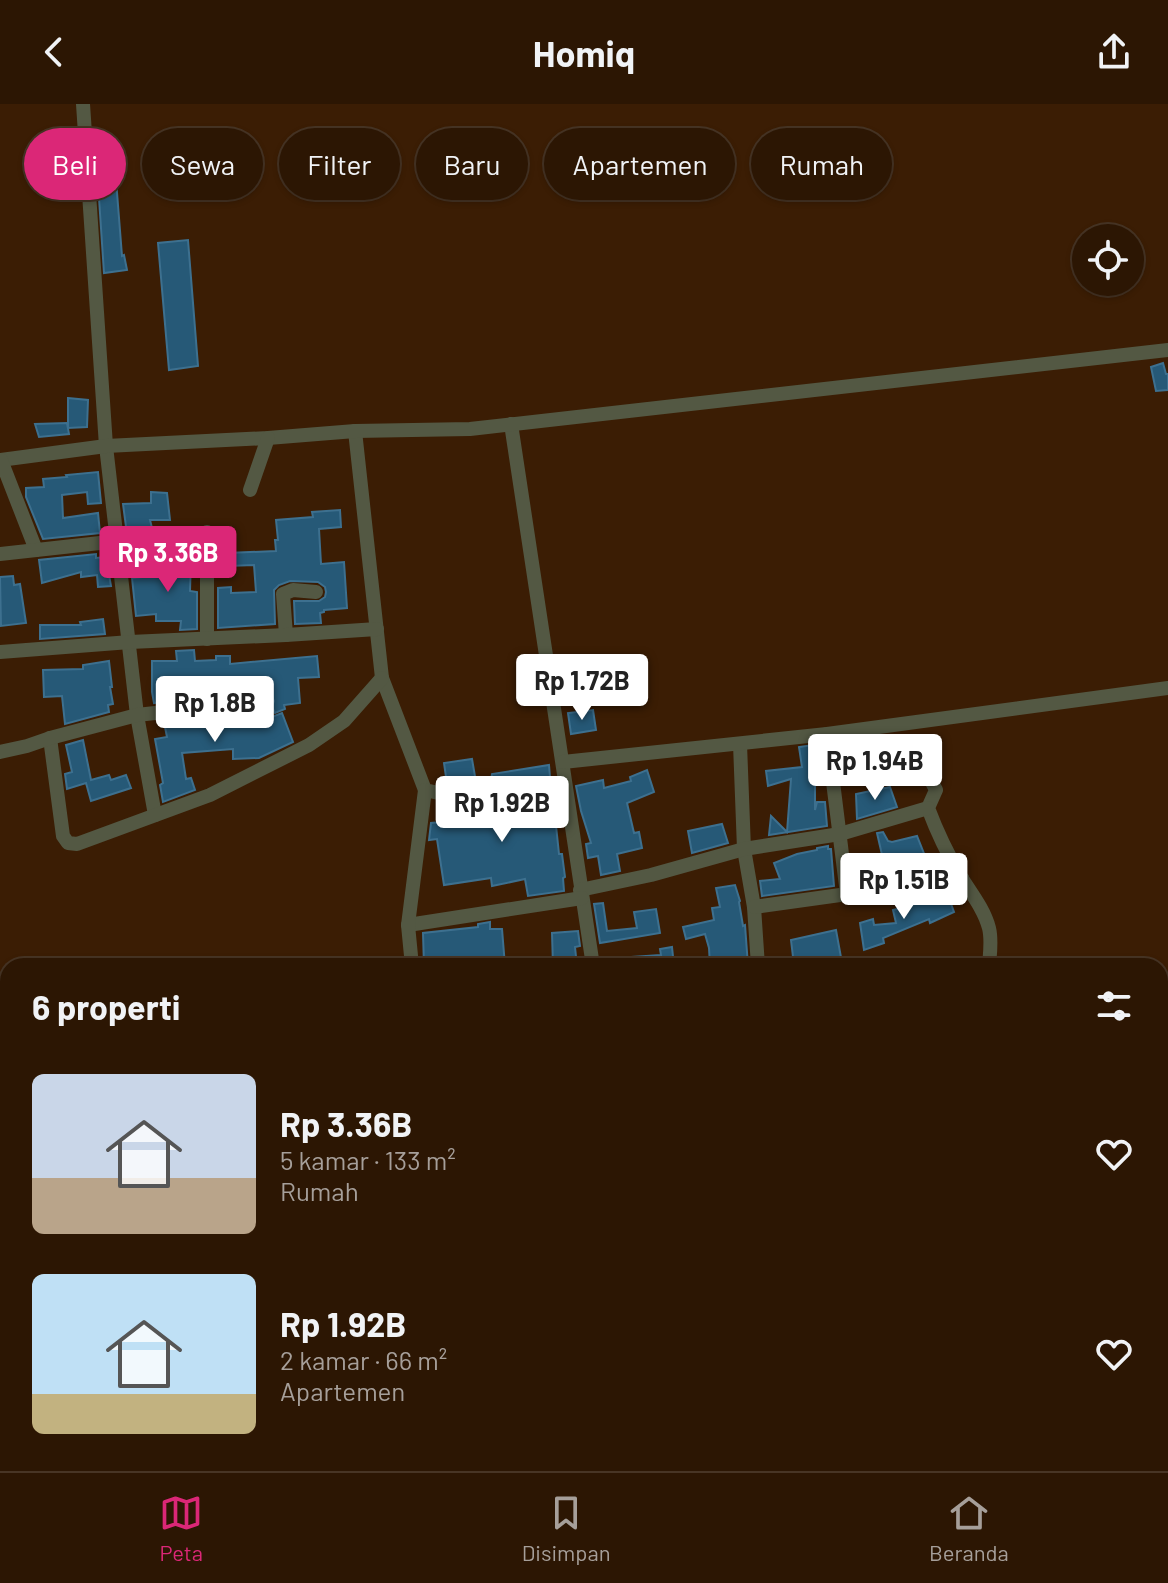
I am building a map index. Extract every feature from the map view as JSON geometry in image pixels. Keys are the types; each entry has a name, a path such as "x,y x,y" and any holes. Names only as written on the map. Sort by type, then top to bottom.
{"street":[{"path":"83,104 106,446 137,715 155,815"},
{"path":"36,550 0,460 106,446 355,431 470,429 1168,350"},
{"path":"511,424 592,958"},
{"path":"355,431 382,678 425,790 408,925 411,958"},
{"path":"250,490 268,438"},
{"path":"207,532 207,639"},
{"path":"0,554 118,541"},
{"path":"286,635 283,594 293,590 316,592"},
{"path":"0,652 377,629"},
{"path":"50,738 63,836 68,843 77,844 210,795 309,745 344,721 382,678"},
{"path":"563,762 848,732 1168,688"},
{"path":"0,752 137,715 264,701"},
{"path":"848,732 924,767 936,790 928,808 935,827 984,915 991,939 990,958"},
{"path":"827,734 847,894"},
{"path":"740,744 744,849 754,907 757,958"},
{"path":"425,790 443,794 564,786"},
{"path":"408,925 581,894 744,849 840,834 928,808"},
{"path":"754,907 962,878"}],"building":[{"path":"99,200 118,200 122,256 127,270 104,273"},
{"path":"188,240 198,366 169,370 158,243"},
{"path":"1163,363 1168,374 1168,390 1156,391 1151,367"},
{"path":"68,398 88,400 87,427 68,428"},
{"path":"67,423 69,434 39,437 35,424"},
{"path":"98,472 101,503 88,504 87,492 62,495 63,518 98,513 100,533 43,539 26,497 26,488 44,487 43,479"},
{"path":"151,492 167,493 170,520 150,520 155,540 128,542 123,504 151,503"},
{"path":"340,510 341,527 319,529 321,564 344,562 347,608 324,610 320,613 321,623 295,624 294,601 319,601 326,592 318,582 290,581 274,590 275,624 218,628 218,588 231,587 231,593 256,592 254,565 228,566 227,553 276,551 276,520 313,517 312,512"},
{"path":"96,554 96,558 106,557 111,586 98,587 97,575 81,577 81,572 42,583 39,560"},
{"path":"163,557 191,557 190,591 197,592 197,629 180,630 181,621 156,621 156,614 136,616 132,578 163,575"},
{"path":"13,576 14,585 20,584 26,623 1,626 0,577"},
{"path":"103,619 105,634 40,639 40,625 81,625 80,622"},
{"path":"194,650 195,661 230,656 230,664 317,656 319,677 298,678 300,703 284,705 285,709 275,713 272,696 264,691 154,703 152,661 177,661 176,651"},
{"path":"109,661 113,704 108,705 109,712 65,724 62,696 44,697 43,670 83,669 83,665"},
{"path":"593,710 596,730 571,734 568,713"},
{"path":"246,713 251,725 282,713 293,742 259,758 233,759 233,749 182,753 186,779 191,778 195,790 163,802 155,739 167,737 164,722"},
{"path":"83,740 91,780 109,775 111,780 126,775 131,788 91,801 86,783 67,789 65,774 72,772 66,745"},
{"path":"814,745 814,748 819,747 822,776 815,777 815,810 817,802 825,802 827,826 769,835 771,816 787,832 791,779 768,786 766,771 802,767 799,747"},
{"path":"472,759 476,782 447,784 444,763"},
{"path":"549,765 550,777 491,781 492,774"},
{"path":"647,770 654,792 627,803 634,833 639,832 642,848 617,854 620,871 601,875 598,856 588,858 586,844 591,843 576,786 603,780 604,788 631,781 630,777"},
{"path":"890,787 897,807 857,819 856,794"},
{"path":"549,797 555,816 559,854 562,854 564,891 528,896 525,879 492,886 491,878 444,885 437,839 429,840 431,823 453,821 451,804 487,804 487,801"},
{"path":"722,824 728,843 692,853 688,831"},
{"path":"883,832 892,842 917,836 927,861 908,867 907,860 885,868 877,833"},
{"path":"828,846 831,849 834,886 762,896 760,881 780,879 774,863"},
{"path":"735,885 745,925 747,958 710,958 705,934 686,939 683,927 714,920 712,908 720,907 716,888"},
{"path":"939,898 943,904 950,901 954,912 883,938 884,943 864,950 860,923 873,919 874,925 896,923 893,910"},
{"path":"603,903 607,931 637,928 634,912 656,909 660,933 600,943 594,904"},
{"path":"490,922 490,929 502,929 504,958 424,958 423,933 478,927 478,924"},
{"path":"836,930 841,958 793,958 791,940"},
{"path":"578,931 580,946 575,947 576,958 553,958 552,933"},
{"path":"672,947 673,958 632,958 661,955 660,949"}]}
